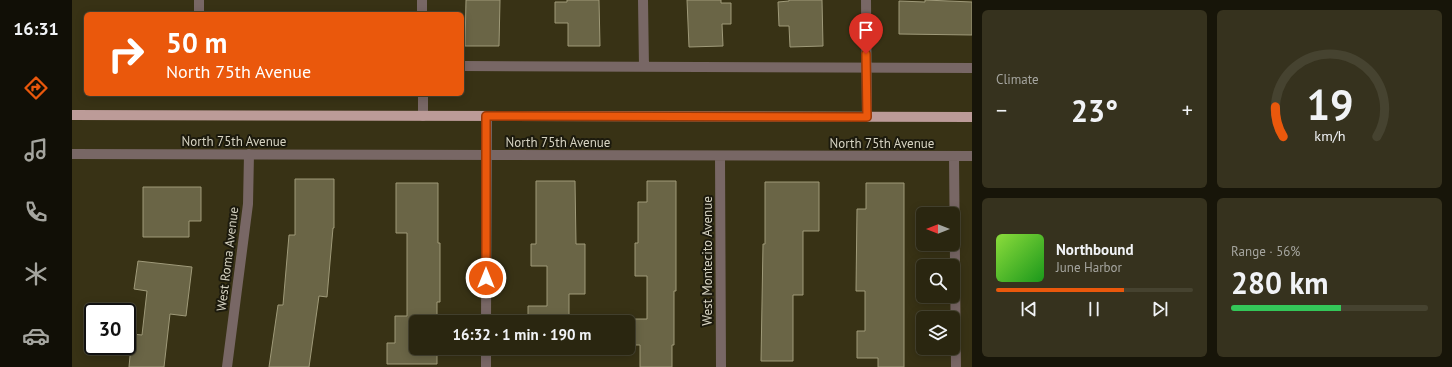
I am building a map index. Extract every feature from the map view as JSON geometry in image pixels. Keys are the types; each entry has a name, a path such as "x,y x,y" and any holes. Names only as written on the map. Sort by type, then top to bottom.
{"main road":[{"name":"North 75th Avenue","path":"72,115 972,117"}],"street":[{"path":"199,0 199,12"},
{"path":"422,0 422,12"},
{"path":"643,0 644,67"},
{"path":"866,0 867,117"},
{"path":"464,66 972,68"},
{"path":"423,96 423,116"},
{"path":"486,116 486,315"},
{"name":"North 75th Avenue","path":"72,154 972,156"},
{"name":"West Roma Avenue","path":"227,367 248,204 249,154"},
{"name":"West Montecito Avenue","path":"720,156 721,367"},
{"path":"954,156 956,367"},
{"path":"486,355 486,367"}],"building":[{"path":"466,0 500,0 499,46 465,46"},
{"path":"567,0 599,0 600,46 568,46 568,23 555,23 555,2 567,2"},
{"path":"687,0 721,0 721,3 731,3 731,24 722,24 723,46 689,47"},
{"path":"789,0 822,0 823,46 790,47 789,26 779,26 778,2"},
{"path":"925,0 972,2 972,35 899,34 899,1 925,2"},
{"path":"295,179 334,179 334,228 327,297 319,296 309,367 269,367 278,305 283,305 289,235 295,235"},
{"path":"536,181 575,181 576,244 585,244 585,294 569,294 569,315 528,315 528,306 547,306 547,266 531,266 531,244 536,244"},
{"path":"647,181 676,181 676,291 674,291 674,345 672,345 672,367 640,367 640,345 635,345 635,319 647,319 647,276 635,276 635,243 638,243 638,202 647,202"},
{"path":"765,182 819,182 819,231 803,231 803,295 793,295 793,361 761,361 763,244 765,244"},
{"path":"396,183 438,183 440,302 437,302 437,315 409,315 409,355 437,355 437,364 387,364 387,343 395,343 395,316 407,316 407,233 396,233"},
{"path":"866,183 904,183 904,367 878,367 878,358 857,358 857,331 865,331 865,291 856,291 857,209 866,209"},
{"path":"143,187 201,187 201,221 189,221 189,237 143,237"},
{"path":"138,261 192,267 186,316 170,314 164,367 129,367 130,355 136,355 136,334 142,335 147,291 134,289"}],"route":[{"path":"486,278 486,116 867,117 866,54"}]}
